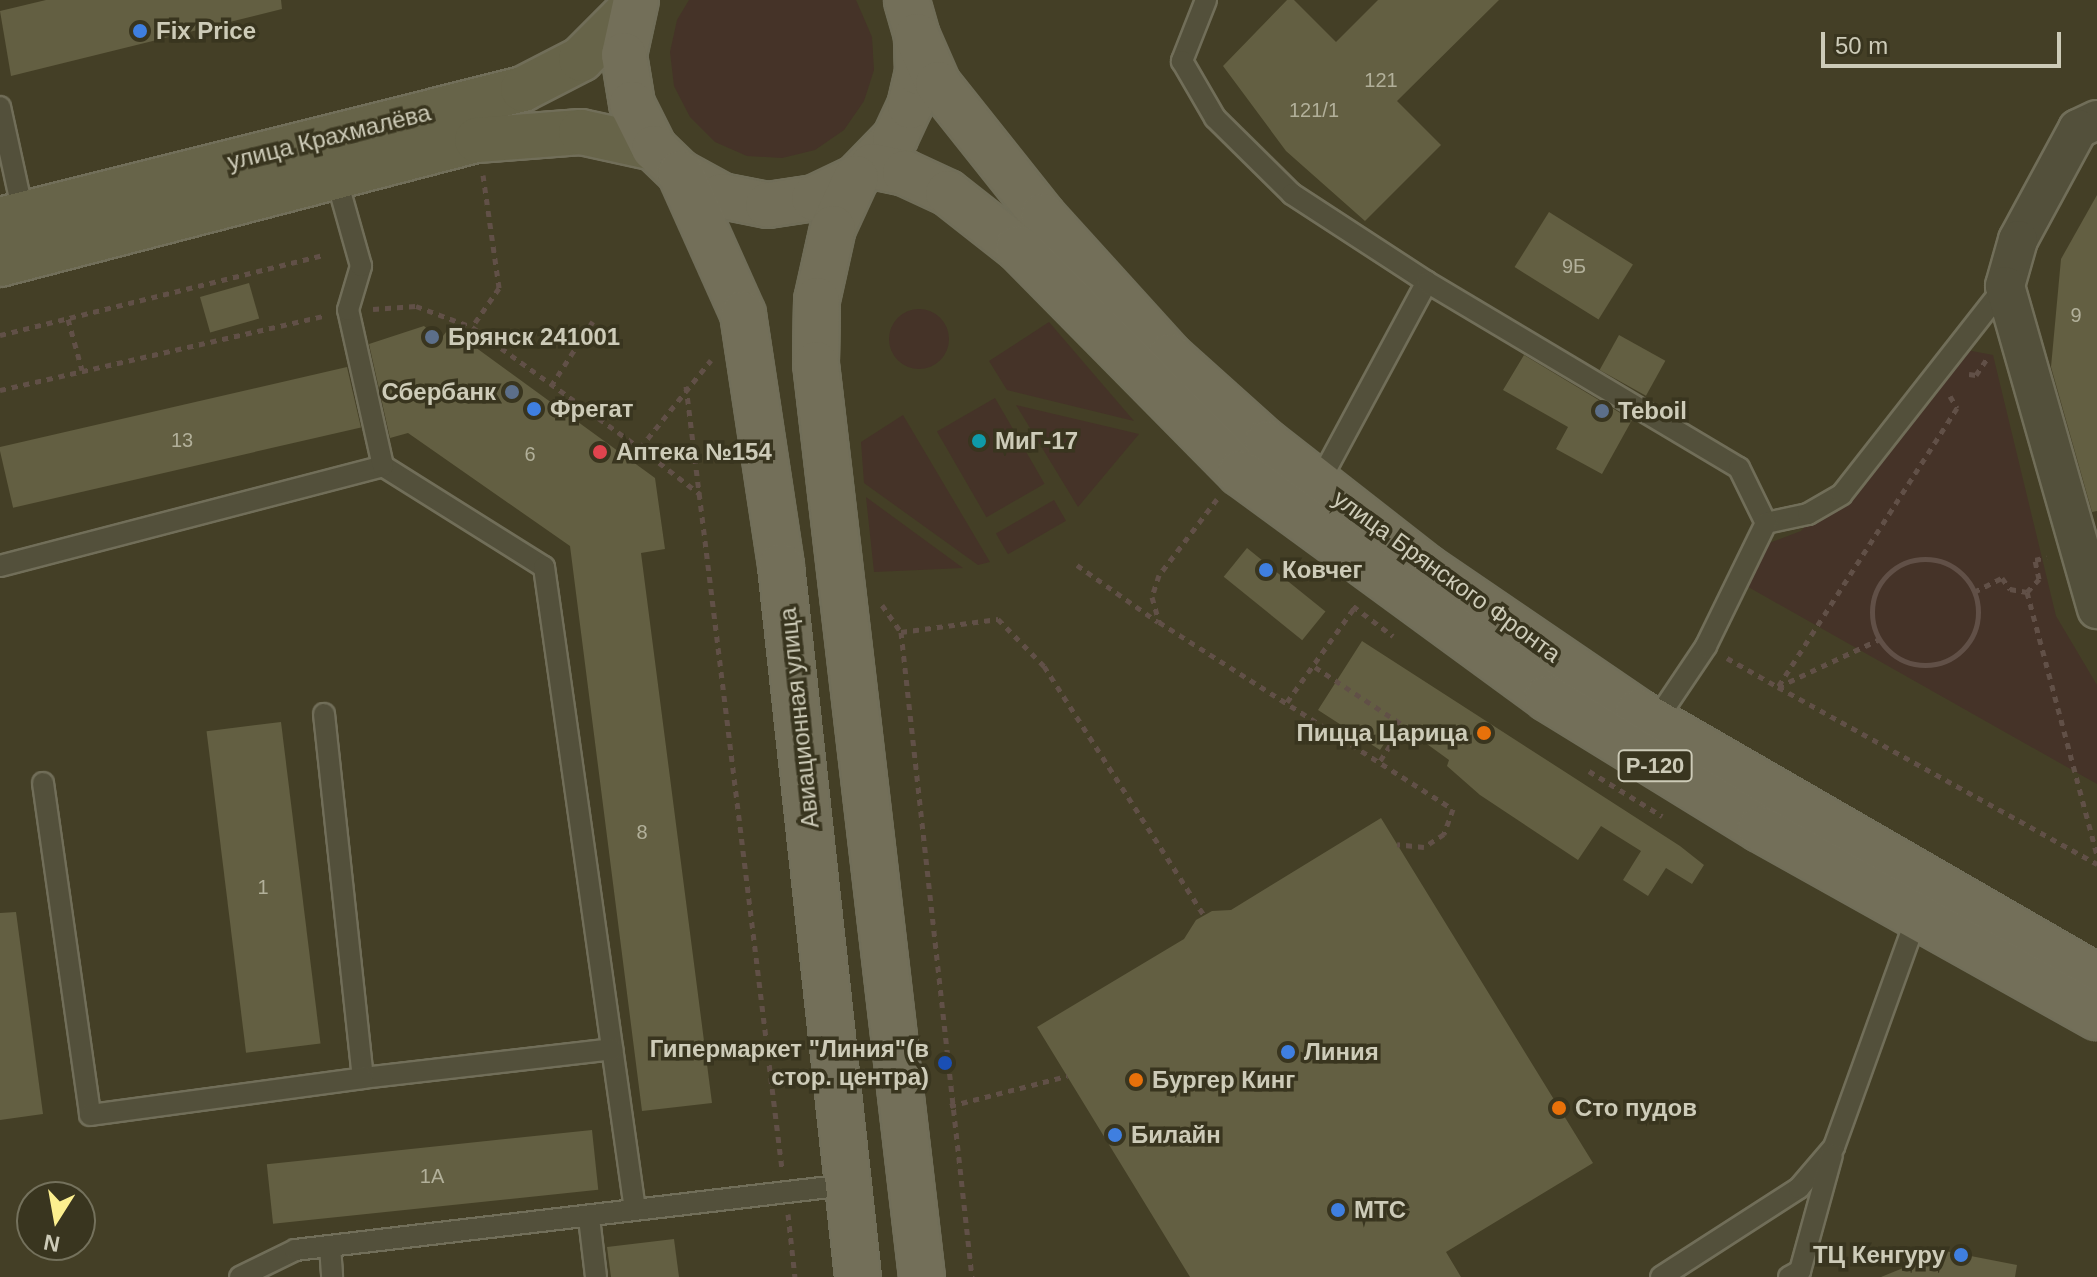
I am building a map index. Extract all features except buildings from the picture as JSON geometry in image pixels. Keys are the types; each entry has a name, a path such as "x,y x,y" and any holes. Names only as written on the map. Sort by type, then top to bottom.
{"main road":[{"name":"Авиационная улица","path":"635,3 624,55 632,104 667,161 743,314 781,566 858,1277"},
{"name":"улица Крахмалёва","path":"12,217 523,89 581,59 635,3"},
{"path":"912,18 918,72 910,106 895,138 864,172 833,228 817,300 816,364 922,1277"},
{"name":"улица Брянского Фронта","path":"912,18 938,84 1053,228 1170,356 1308,499 1560,707 1925,901 2097,977"},
{"name":"улица Крахмалёва","path":"16,260 477,140 581,132 667,161"},
{"path":"667,161 722,196 768,205 814,198 864,172"},
{"name":"улица Брянского Фронта","path":"864,172 905,173 948,193 1018,248 1228,486 1308,499 1427,568 2097,1017"}],"street":[{"path":"2097,120 2078,129 2018,240 2009,304 2097,609"}],"lane":[{"path":"1206,0 1182,61 1215,118 1292,194 1427,282 1739,468 1766,523"},
{"path":"0,107 16,260"},
{"path":"336,177 361,266 348,310 383,466 544,567 635,1210"},
{"path":"1308,499 1427,282"},
{"path":"1766,523 1808,514 1842,494 2009,304"},
{"path":"0,566 383,466"},
{"path":"1655,722 1706,646 1766,523"},
{"path":"324,714 363,1078"},
{"path":"43,783 90,1115 363,1078 612,1049"},
{"path":"1789,1277 1800,1271 1834,1147 1925,901"},
{"path":"1661,1277 1799,1188 1834,1147"},
{"path":"240,1277 295,1250 589,1218 847,1185"},
{"path":"589,1218 596,1277"},
{"path":"330,1246 332,1277"}],"path":[{"path":"472,327 499,288 477,140"},
{"path":"0,335 323,255"},
{"path":"1956,376 1976,375 2009,304"},
{"path":"0,390 348,310 416,306 472,327 701,495"},
{"path":"68,319 82,370"},
{"path":"551,386 593,321"},
{"path":"640,448 686,386 711,360"},
{"path":"686,386 795,1277"},
{"path":"1778,687 1957,408 1950,387"},
{"path":"1159,622 1152,597 1159,575 1228,486"},
{"path":"2027,592 2039,579 2035,560 2078,547"},
{"path":"1912,560 1947,563 1962,573 1974,592 1978,620 1973,636 1948,660 1914,664 1897,657 1880,639 1871,612 1874,595 1896,567 1912,560"},
{"path":"1077,565 1159,622 1453,809 1444,834 1434,841 1424,847 1397,844"},
{"path":"1974,592 2002,578 2010,589 2027,592"},
{"path":"2027,592 2097,856"},
{"path":"876,596 901,632 950,1106 972,1277"},
{"path":"1287,702 1315,667 1354,608"},
{"path":"901,632 998,619 1044,666 1204,915"},
{"path":"1778,687 1880,639"},
{"path":"1706,646 2097,864"},
{"path":"1315,667 1403,725 1380,761"},
{"path":"950,1106 1067,1076"}],"shaded area":[{"path":"689,0 856,0 872,37 874,70 864,101 844,130 815,150 782,158 747,156 715,142 690,117 674,86 670,52 677,20"},
{"path":"919,309 930,311 940,318 947,328 947,350 940,360 930,367 919,369 908,367 898,360 891,350 889,339 891,328 898,318 908,311"},
{"path":"1049,322 1134,421 1007,390 989,361"},
{"path":"1956,348 1993,355 2056,616 2097,685 2097,784 1743,584 1769,543 1801,531"},
{"path":"995,398 1044,484 986,517 937,432"},
{"path":"1016,405 1139,434 1078,507"},
{"path":"903,415 990,562 978,565 864,483 861,442"},
{"path":"866,497 963,568 874,572"},
{"path":"1054,500 1066,521 1008,554 996,534"}],"place":[{"name":"Fix Price","path":"140,31"},
{"name":"Брянск 241001","path":"432,337"},
{"name":"Сбербанк","path":"512,392"},
{"name":"Фрегат","path":"534,409"},
{"name":"Teboil","path":"1602,411"},
{"name":"МиГ-17","path":"979,441"},
{"name":"Аптека №154","path":"600,452"},
{"name":"Ковчег","path":"1266,570"},
{"name":"Пицца Царица","path":"1484,733"},
{"name":"Линия","path":"1288,1052"},
{"name":"Гипермаркет \"Линия\"(в стор. центра)","path":"945,1063"},
{"name":"Бургер Кинг","path":"1136,1080"},
{"name":"Сто пудов","path":"1559,1108"},
{"name":"Билайн","path":"1115,1135"},
{"name":"МТС","path":"1338,1210"},
{"name":"ТЦ Кенгуру","path":"1961,1255"}]}
